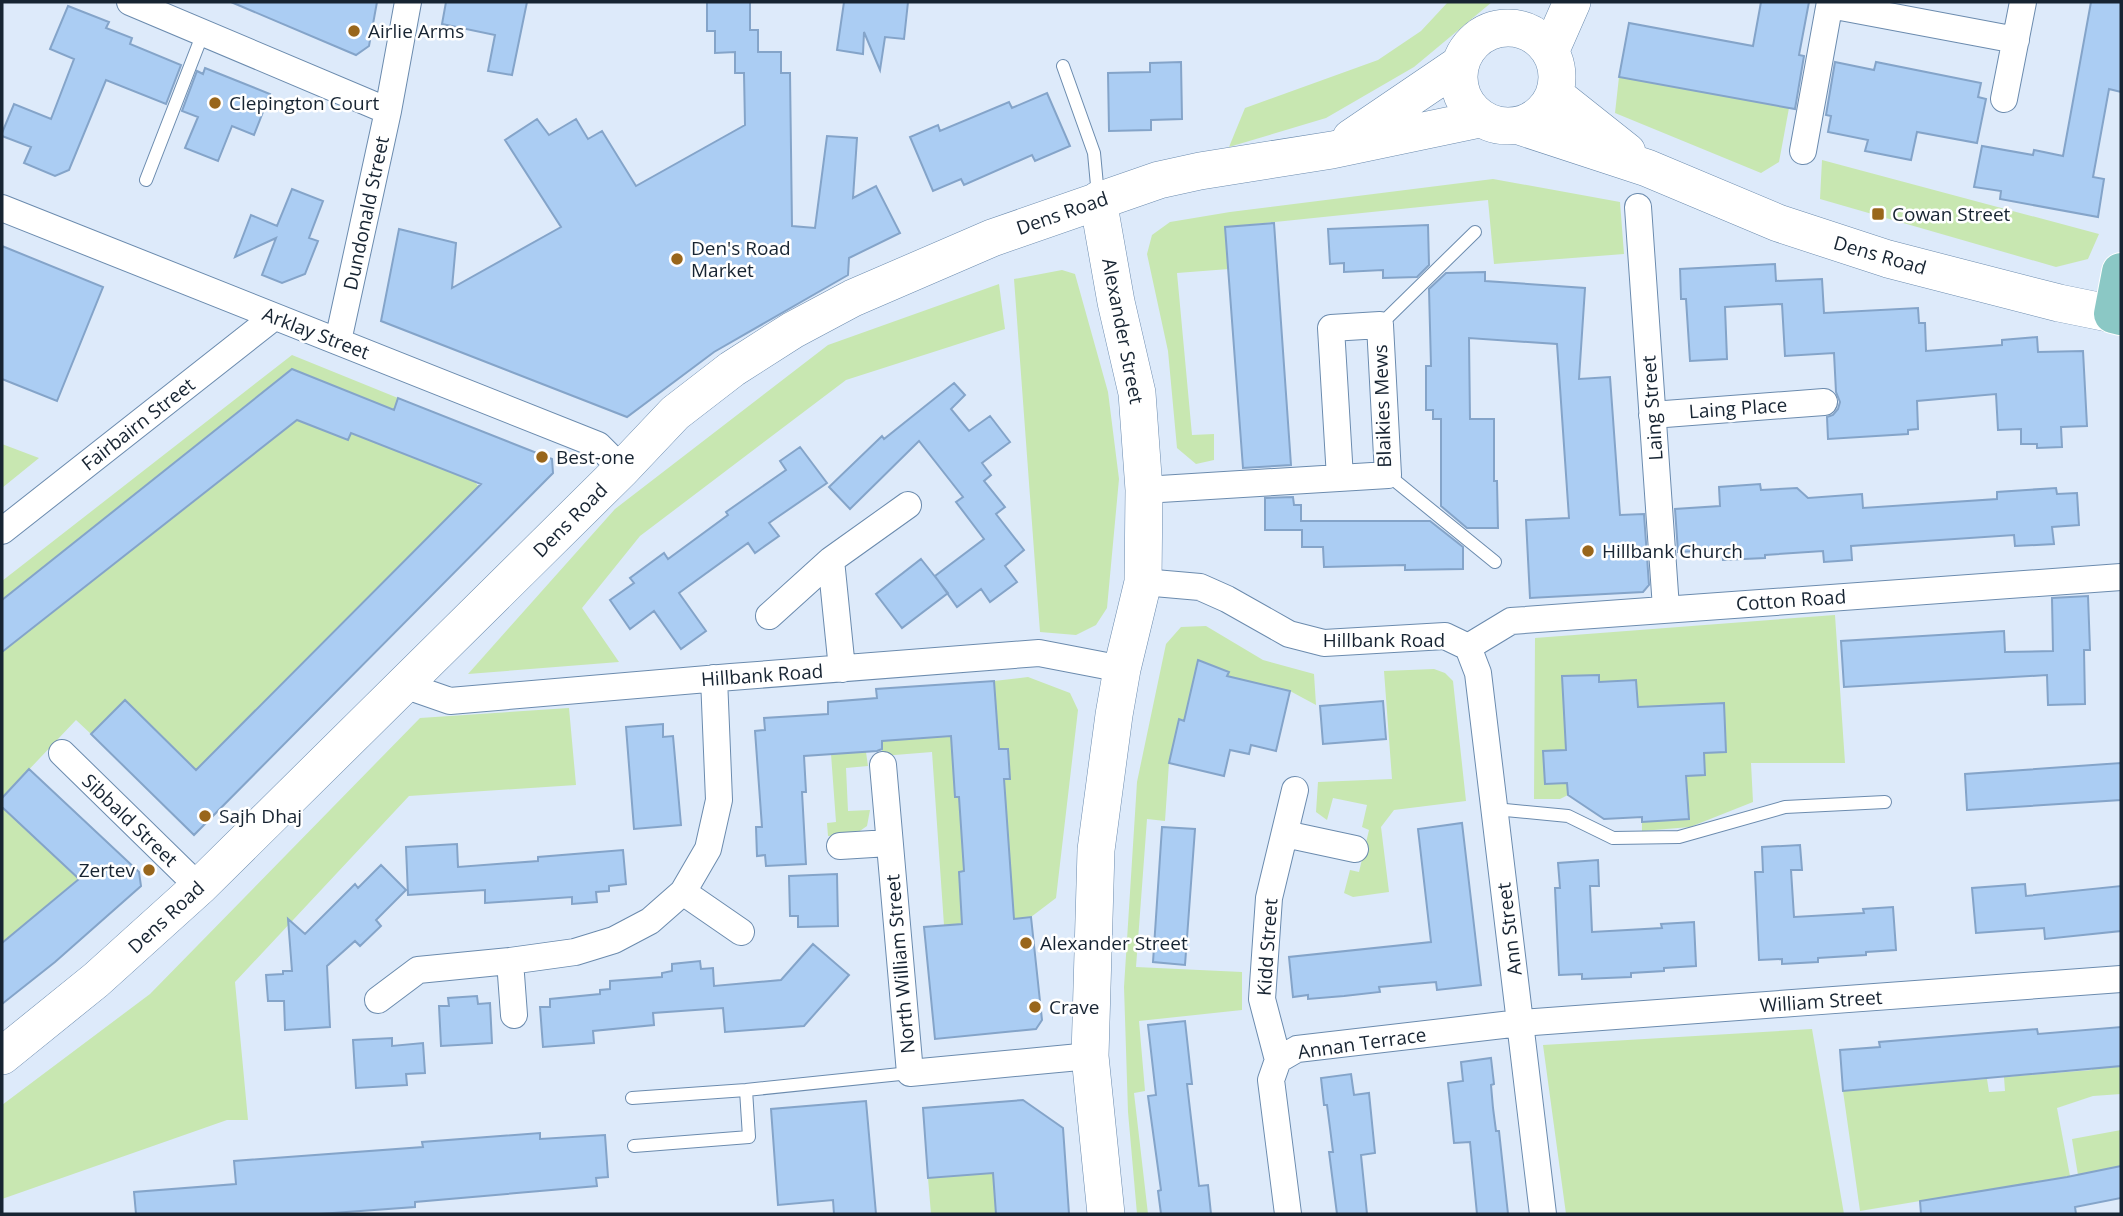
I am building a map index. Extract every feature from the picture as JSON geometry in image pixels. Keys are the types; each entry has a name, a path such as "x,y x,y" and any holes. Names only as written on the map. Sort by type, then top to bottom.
{"main road":[{"name":"Dens Road","path":"1332,150 1460,64 1466,51 1487,33 1513,2"},
{"path":"1550,52 1572,2"},
{"path":"1487,33 1501,29 1529,33 1541,41 1556,65 1557,80 1549,105 1531,121 1519,125"},
{"path":"1460,64 1462,94 1469,108 1480,118"},
{"name":"Dens Road","path":"1554,94 1647,168"},
{"name":"Dens Road","path":"2,1056 96,980 199,887 622,469 675,413 732,369 793,330 853,298 992,238 1098,200 1159,180 1200,171 1332,150 1480,118 1506,127 1519,125 1647,168 1778,223 1888,259 2059,303 2117,315"},
{"name":"Alexander Street","path":"1098,200 1115,302 1137,393 1144,490 1143,582 1122,669 1108,751 1096,850 1090,1056 1106,1214"},
{"path":"2117,315 2121,272"}],"street":[{"path":"130,2 388,111"},
{"name":"Dundonald Street","path":"338,341 388,111 408,2"},
{"path":"2004,99 2023,2"},
{"path":"1803,151 1830,3 2016,40"},
{"name":"Laing Street","path":"1638,207 1666,608"},
{"name":"Arklay Street","path":"2,208 598,445 622,469"},
{"name":"Fairbairn Street","path":"2,531 274,317"},
{"name":"Blaikies Mews","path":"1144,490 1340,478 1388,475 1380,325 1331,327 1340,478"},
{"name":"Laing Place","path":"1652,415 1824,402"},
{"path":"769,616 831,560 908,505"},
{"path":"831,560 842,669"},
{"name":"Cotton Road","path":"1468,647 1511,621 2121,577"},
{"name":"Hillbank Road","path":"1143,582 1200,587 1289,634 1324,643 1446,636 1468,647"},
{"name":"Ann Street","path":"1468,647 1478,673 1543,1214"},
{"name":"Hillbank Road","path":"404,685 450,701 1039,653 1122,669"},
{"path":"378,1000 418,970 575,952 614,940 650,921 683,892 708,849 719,800 714,678"},
{"name":"Sibbald Street","path":"62,753 199,887"},
{"name":"North William Street","path":"883,765 910,1073 1090,1056"},
{"name":"Kidd Street","path":"1278,1060 1262,999 1269,898 1295,790"},
{"path":"1285,834 1355,849"},
{"path":"840,846 889,843"},
{"path":"683,892 741,932"},
{"path":"510,961 514,1015"},
{"name":"William Street","path":"1520,1023 2121,979"},
{"name":"Annan Terrace","path":"1288,1214 1271,1080 1278,1060 1297,1049 1520,1023"}],"lane":[{"path":"146,180 203,33"},
{"path":"1063,66 1094,153 1098,200"},
{"path":"1380,325 1475,232"},
{"path":"1388,475 1495,562"},
{"path":"1495,809 1568,816 1613,838 1626,838 1679,837 1785,807 1885,802"},
{"path":"632,1098 746,1090 910,1073"},
{"path":"634,1146 749,1137 746,1090"}],"green space":[{"path":"1448,2 1492,2 1414,67 1326,118 1229,147 1245,108 1378,60 1421,31"},
{"path":"1619,77 1789,108 1779,162 1761,173 1615,113"},
{"path":"1822,160 2099,234 2088,259 2056,267 1820,199"},
{"path":"1493,179 1620,202 1624,254 1494,264 1488,200 1226,227 1229,269 1177,273 1192,435 1214,434 1214,460 1196,464 1177,448 1168,351 1147,254 1152,235 1170,222 1230,212"},
{"path":"1062,270 1075,274 1108,392 1119,479 1107,608 1096,625 1076,635 1040,632 1014,279"},
{"path":"999,284 1005,329 846,380 640,536 582,608 619,662 468,674 615,509 828,345"},
{"path":"292,355 398,398 381,445 475,482 479,487 196,770 125,701 91,734 76,720 2,798 2,581"},
{"path":"2,444 39,458 2,488"},
{"path":"1835,615 1845,763 1751,763 1753,802 1690,827 1642,831 1642,822 1689,819 1686,776 1705,775 1704,753 1726,752 1724,704 1639,721 1636,680 1599,682 1599,675 1563,676 1566,750 1543,752 1545,784 1567,783 1568,795 1560,799 1534,799 1535,638"},
{"path":"1206,626 1263,660 1314,674 1316,705 1290,691 1227,676 1228,672 1199,660 1184,721 1180,720 1169,763 1165,821 1147,819 1136,967 1242,972 1242,1010 1139,1021 1145,1091 1134,1093 1148,1214 1137,1214 1128,1112 1124,987 1137,782 1166,644 1181,627"},
{"path":"1434,669 1445,673 1453,681 1466,801 1394,810 1381,827 1389,892 1353,897 1344,893 1350,870 1359,872 1369,830 1362,827 1367,805 1333,798 1327,820 1316,812 1318,782 1392,779 1384,671"},
{"path":"1028,677 1070,693 1078,710 1056,898 1031,917 1014,919 1004,779 1010,779 1008,749 999,749 994,681"},
{"path":"569,708 576,785 409,796 235,982 248,1120 227,1120 2,1199 2,1105 150,994 420,718"},
{"path":"951,736 951,741 964,740 954,783 955,797 959,797 964,871 959,872 960,887 968,923 944,925 932,752 882,756 882,741"},
{"path":"866,752 868,766 846,768 848,811 870,810 867,826 854,835 828,836 827,823 836,822 831,754"},
{"path":"2,807 78,879 2,943"},
{"path":"1812,1029 1844,1214 1566,1214 1543,1045"},
{"path":"2112,1059 2113,1067 2121,1066 2121,1094 2093,1096 2057,1108 2070,1176 1860,1211 1843,1091 1987,1079 1989,1092 2005,1091 2004,1077 2092,1070 2091,1061"},
{"path":"2121,1130 2121,1166 2078,1175 2072,1139"},
{"path":"1023,1171 995,1198 996,1214 931,1214 928,1178"}],"building":[{"path":"231,2 377,2 369,46 356,55"},
{"path":"446,2 527,2 512,75 488,71 495,35 442,24"},
{"name":"Den's Road Market","path":"707,2 750,2 750,30 758,30 758,52 781,52 781,73 790,73 792,226 815,228 827,136 857,138 853,198 876,186 900,233 849,258 848,275 714,352 627,417 381,321 399,229 456,243 452,288 561,227 505,140 537,119 549,135 576,119 588,139 602,131 636,186 745,125 744,73 735,73 735,52 715,53 715,31 707,31"},
{"path":"844,2 908,2 904,39 885,37 880,70 864,32 863,54 837,50"},
{"path":"1761,2 1809,2 1799,55 1804,56 1795,109 1619,77 1629,23 1753,46"},
{"path":"2091,2 2121,2 2121,92 2109,89 2093,177 2104,179 2098,217 2000,199 2001,191 1974,187 1982,146 2033,155 2034,150 2063,156"},
{"path":"68,6 109,22 106,28 132,38 130,44 181,65 166,104 106,80 69,170 55,176 24,163 31,147 2,136 2,133 14,104 51,119 74,59 50,49"},
{"path":"1181,62 1182,119 1151,120 1151,130 1109,131 1108,73 1150,72 1150,63"},
{"path":"1835,62 1874,70 1876,62 1981,83 1978,97 1986,99 1977,143 1917,132 1911,160 1865,151 1868,140 1828,132 1831,116 1826,115"},
{"name":"Clepington Court","path":"205,68 270,94 254,135 232,126 218,161 185,148 198,117 182,111 197,71 203,74"},
{"path":"1047,93 1070,146 1035,161 1032,155 964,185 961,179 933,191 910,137 938,125 940,131 1009,102 1012,108"},
{"path":"292,189 323,201 309,238 318,241 305,274 282,283 262,275 276,238 235,257 251,215 277,226"},
{"path":"1274,223 1291,465 1243,468 1225,227"},
{"path":"1428,225 1429,265 1417,277 1383,278 1383,270 1344,272 1344,263 1330,264 1328,229"},
{"path":"2,246 103,287 57,401 2,379"},
{"path":"1775,264 1776,281 1822,279 1824,313 1918,308 1919,323 1925,323 1926,351 2002,345 2002,340 2037,337 2038,352 2083,351 2087,426 2061,427 2062,447 2037,448 2037,444 2021,444 2021,429 1998,430 1996,394 1917,401 1918,429 1908,430 1908,434 1828,439 1827,417 1833,415 1840,402 1836,392 1834,353 1785,356 1782,304 1725,307 1727,359 1690,361 1686,299 1681,299 1680,269"},
{"path":"1485,272 1485,281 1585,288 1579,379 1610,377 1620,515 1644,514 1649,585 1643,592 1530,598 1526,520 1569,518 1557,344 1469,338 1470,419 1494,419 1494,481 1497,481 1498,528 1467,528 1441,506 1441,419 1433,419 1433,410 1426,410 1426,366 1431,366 1429,289 1446,273"},
{"path":"292,369 394,410 398,398 552,459 553,473 194,835 91,734 125,700 196,770 481,484 351,433 348,440 297,420 2,652 2,600"},
{"path":"954,383 965,395 951,409 969,431 990,416 1010,442 982,463 991,475 984,481 1005,507 996,514 1024,550 1005,566 1017,582 990,602 981,589 957,607 935,576 984,539 956,502 963,497 919,441 850,509 829,487 882,436 884,439"},
{"path":"800,447 827,483 769,523 779,536 755,553 748,543 679,593 706,631 681,649 654,611 630,629 610,600 634,583 630,578 664,553 668,559 728,515 726,512 786,470 780,461"},
{"path":"1760,484 1761,490 1797,488 1808,498 1862,494 1863,508 1997,499 1997,492 2056,488 2057,494 2077,493 2079,525 2052,527 2054,544 2015,546 2014,535 1851,546 1852,560 1824,562 1823,551 1723,560 1722,550 1678,552 1675,509 1720,506 1719,487"},
{"path":"1293,497 1294,505 1301,505 1301,521 1430,521 1463,547 1463,569 1405,570 1405,565 1324,567 1323,547 1302,547 1302,530 1265,530 1265,498"},
{"path":"921,559 948,593 902,628 876,594"},
{"path":"2088,596 2090,650 2084,650 2085,704 2048,705 2047,675 1844,687 1841,641 2004,631 2005,652 2053,651 2052,598"},
{"path":"1198,660 1229,672 1227,676 1290,691 1276,751 1251,745 1249,754 1230,750 1224,776 1169,763 1179,719 1184,721"},
{"path":"1599,675 1599,682 1636,680 1638,707 1724,703 1726,752 1704,753 1705,775 1686,776 1689,819 1642,822 1642,817 1604,819 1568,795 1567,783 1545,784 1543,751 1566,750 1562,676"},
{"path":"994,681 999,749 1008,749 1010,779 1004,779 1014,919 1031,917 1042,1020 1036,1029 935,1039 924,927 962,924 959,872 964,871 959,797 955,797 951,736 882,741 882,749 877,751 804,756 806,792 802,792 806,864 766,866 765,855 757,856 756,827 762,827 755,731 765,730 764,718 828,714 828,702 877,698 876,689"},
{"path":"1383,701 1386,739 1323,744 1320,706"},
{"path":"663,724 663,737 673,736 681,825 634,829 626,727"},
{"path":"2121,763 2121,800 1967,810 1965,774"},
{"path":"29,769 139,872 141,886 55,962 2,1004 2,943 79,879 2,807 2,798"},
{"path":"1462,823 1481,985 1437,990 1436,982 1379,987 1380,992 1344,996 1308,999 1308,995 1293,997 1289,957 1431,942 1418,829"},
{"path":"1162,827 1195,829 1185,965 1153,962"},
{"path":"457,844 458,867 538,861 538,857 623,850 626,884 609,886 609,891 596,892 597,902 572,904 572,897 485,903 485,890 408,895 406,847"},
{"path":"1800,845 1802,870 1791,870 1794,917 1864,913 1863,909 1893,907 1896,950 1818,958 1818,962 1782,964 1782,959 1759,960 1755,872 1763,872 1762,847"},
{"path":"1598,860 1599,886 1590,886 1592,932 1662,928 1661,924 1694,922 1696,966 1631,973 1631,977 1582,979 1582,974 1559,975 1555,888 1560,888 1558,863"},
{"path":"381,865 406,890 376,920 381,926 360,946 355,941 327,966 330,1027 285,1030 284,1001 268,1001 266,975 292,971 288,919 305,934 355,884 358,888"},
{"path":"837,874 838,926 798,927 798,916 790,916 789,876"},
{"path":"2025,884 2026,896 2121,886 2121,931 2045,939 2044,928 1976,933 1972,888"},
{"path":"813,944 849,975 804,1026 725,1032 723,1008 653,1013 654,1025 593,1031 594,1043 543,1047 540,1007 550,1007 550,999 600,994 600,990 610,989 610,981 662,977 662,973 672,971 672,964 700,961 701,969 713,968 714,986 781,980"},
{"path":"477,996 478,1004 490,1003 492,1043 441,1046 439,1006 449,1006 448,998"},
{"path":"1185,1021 1192,1084 1187,1084 1199,1186 1208,1185 1211,1214 1161,1214 1158,1191 1161,1190 1148,1096 1156,1095 1148,1025"},
{"path":"2121,1027 2121,1066 1843,1091 1840,1050 1880,1047 1879,1042 2037,1029 2038,1034"},
{"path":"392,1038 392,1046 423,1043 425,1073 406,1074 407,1085 356,1088 353,1040"},
{"path":"1491,1058 1493,1108 1496,1131 1499,1131 1508,1214 1477,1214 1470,1142 1454,1143 1448,1083 1463,1081 1461,1062"},
{"path":"1351,1074 1354,1095 1369,1093 1375,1153 1361,1155 1367,1214 1337,1214 1329,1152 1333,1152 1321,1078"},
{"path":"1023,1100 1063,1128 1069,1214 996,1214 993,1173 928,1178 923,1108"},
{"path":"866,1101 876,1214 834,1214 833,1200 778,1205 771,1109"},
{"path":"540,1133 540,1139 605,1135 608,1177 596,1178 597,1186 415,1202 415,1207 319,1214 136,1214 134,1192 236,1184 234,1161 423,1147 422,1142"},
{"path":"2121,1166 2121,1198 2075,1207 2076,1214 1921,1214 1920,1201"}],"place":[{"name":"Airlie Arms","path":"354,31"},
{"name":"Clepington Court","path":"215,103"},
{"name":"Cowan Street","path":"1878,214"},
{"name":"Den's Road Market","path":"677,259"},
{"name":"Best-one","path":"542,457"},
{"name":"Hillbank Church","path":"1588,551"},
{"name":"Sajh Dhaj","path":"205,816"},
{"name":"Zertev","path":"149,870"},
{"name":"Alexander Street","path":"1026,943"},
{"name":"Crave","path":"1035,1007"}]}
